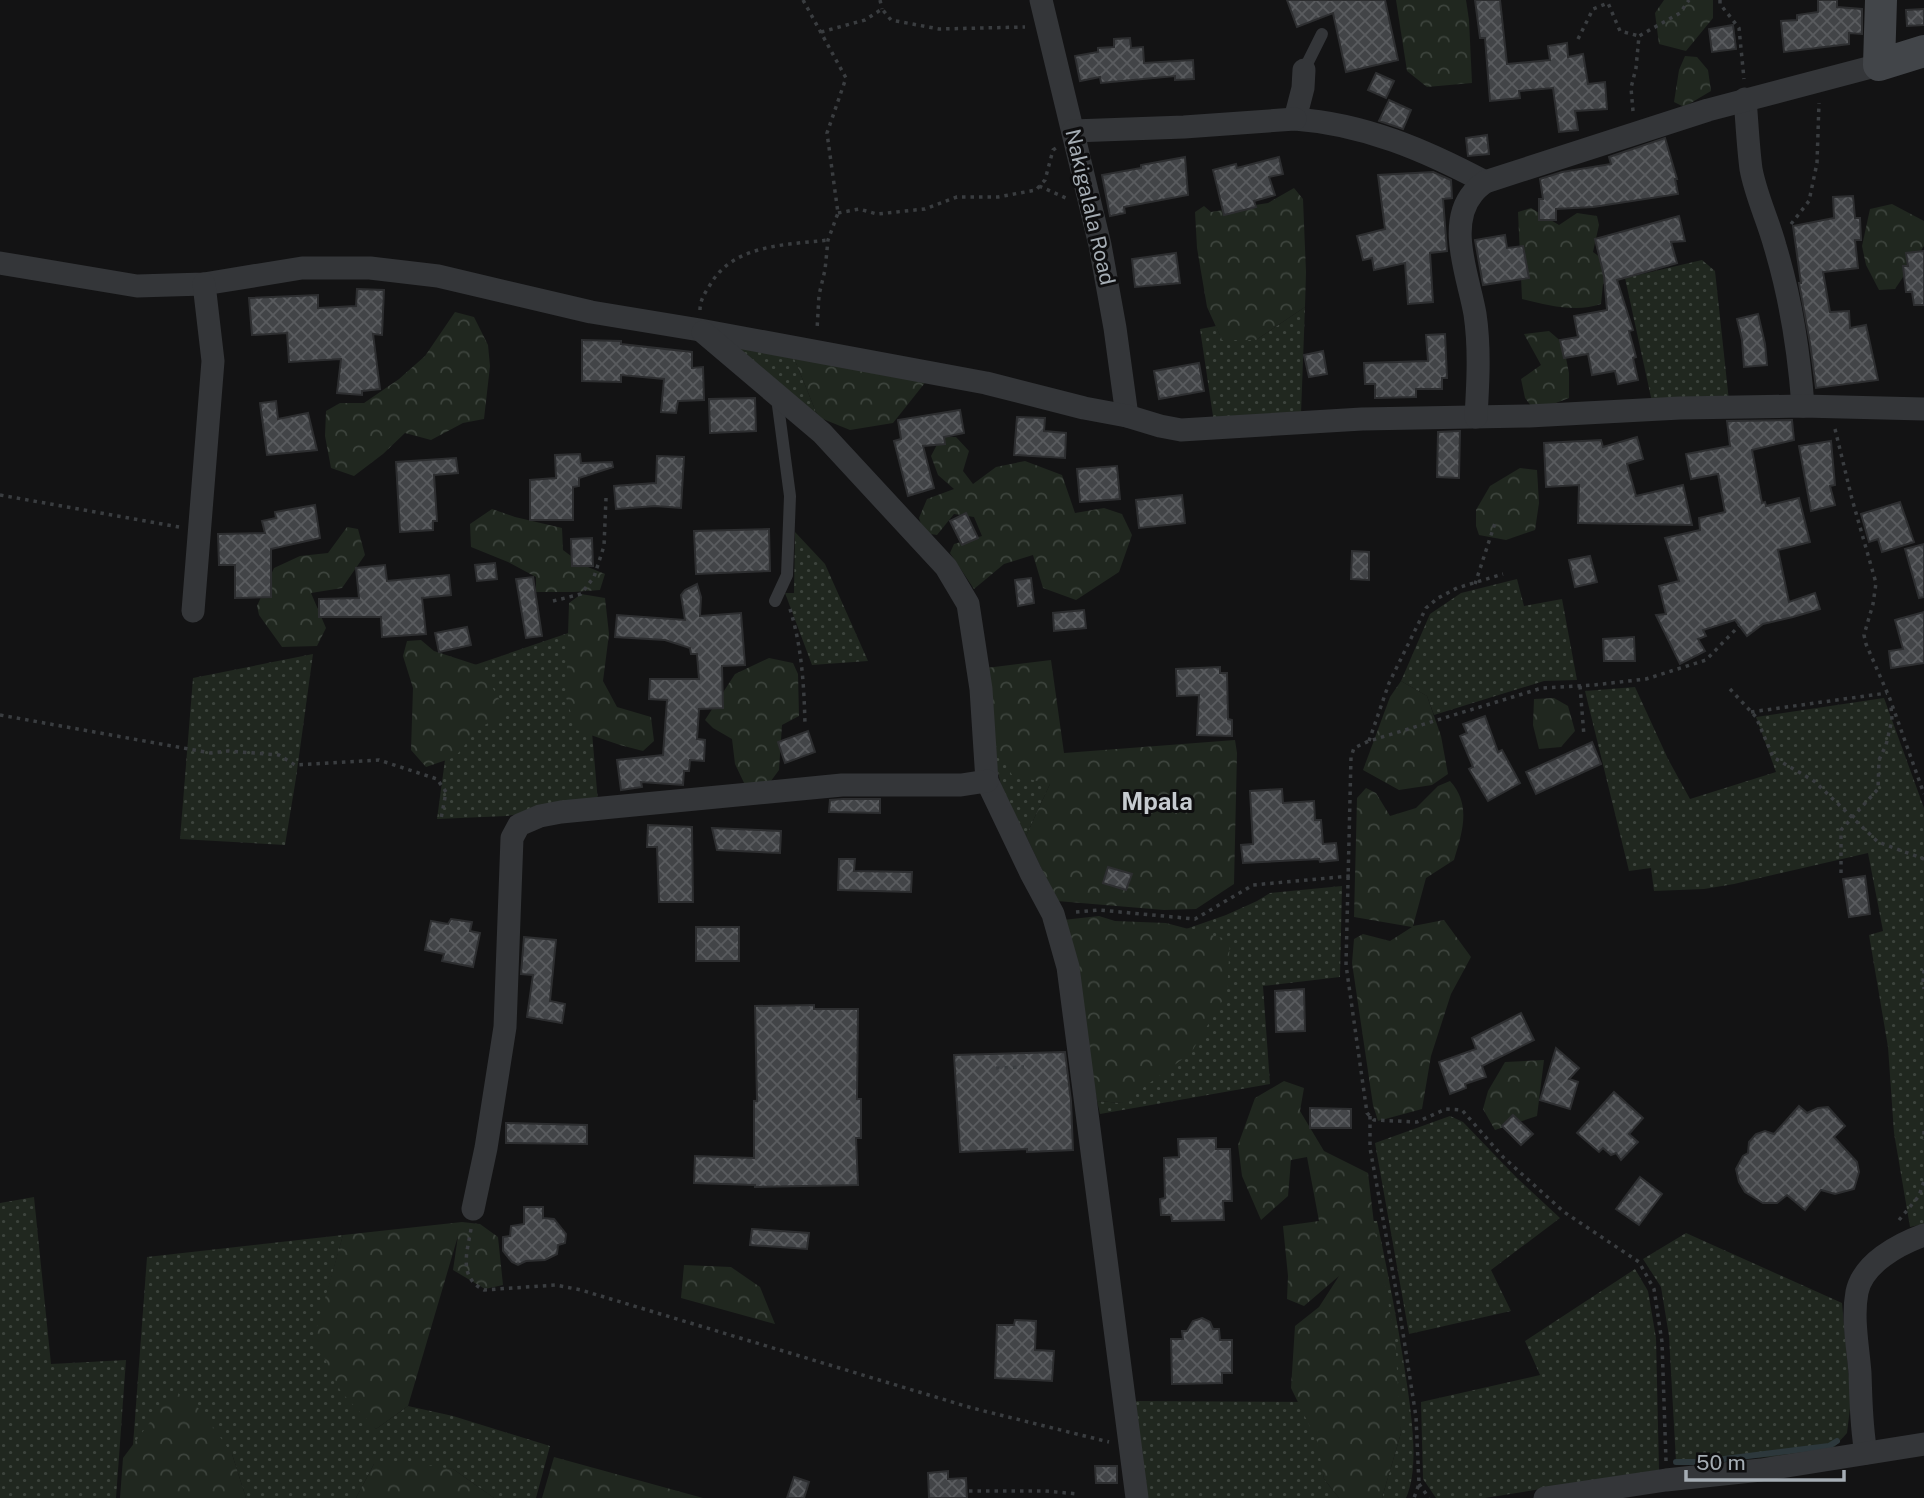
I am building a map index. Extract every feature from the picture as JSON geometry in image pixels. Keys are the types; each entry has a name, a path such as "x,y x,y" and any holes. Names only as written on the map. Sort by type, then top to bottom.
{"street":[{"name":"Nakigalala Road","path":"1041,0 1100,246 1128,416"},
{"path":"1879,65 1881,0"},
{"path":"1476,417 1478,365 1475,314 1462,256 1461,230 1464,208 1473,193 1485,182 1745,99 1924,51"},
{"path":"1295,119 1303,88 1304,70"},
{"path":"1745,99 1752,170 1760,206 1775,246 1798,343 1803,406"},
{"path":"1073,131 1295,119 1340,124 1381,135 1443,159 1485,182"},
{"path":"0,263 137,286 204,284 302,268 370,268 439,276 591,312 986,383 1181,430 1362,419 1680,408 1803,406 1924,409"},
{"path":"193,611 213,361 204,284"},
{"path":"700,330 822,433 946,567 968,604 981,689 987,781 1053,914 1068,967 1137,1498"},
{"path":"473,1209 486,1148 505,1027 512,838 519,825 540,816 561,812 842,785 961,785 987,781"},
{"path":"1866,1453 1862,1432 1855,1310 1857,1289 1872,1265 1900,1244 1924,1235"},
{"path":"1545,1498 1666,1480 1761,1470 1924,1444"}],"lane":[{"path":"1304,70 1322,34"},
{"path":"775,601 787,575 790,496 777,395"}],"path":[{"path":"803,0 846,78 827,133 838,213 828,240 819,295 817,352"},
{"path":"880,0 882,9 891,20 939,29 1048,26"},
{"path":"1578,38 1593,9 1608,4 1620,31 1639,36 1680,13 1689,0"},
{"path":"1720,0 1720,4 1740,28 1745,99"},
{"path":"821,32 865,20 882,9"},
{"path":"1635,133 1631,88 1639,36"},
{"path":"1775,246 1810,201 1817,163 1820,80"},
{"path":"838,213 859,209 877,214 925,209 957,197 998,197 1036,190 1045,180 1053,150 1073,131"},
{"path":"700,330 700,303 713,279 733,259 767,247 828,240"},
{"path":"1829,407 1876,583 1864,635 1866,644 1890,699 1924,794"},
{"path":"0,495 198,530"},
{"path":"553,601 581,594 594,577 604,546 606,498"},
{"path":"1475,584 1495,523"},
{"path":"1369,741 1389,683 1426,608 1457,588 1503,574"},
{"path":"782,585 796,628 803,676 805,725"},
{"path":"1666,1480 1662,1342 1654,1289 1639,1262 1564,1212 1503,1157 1462,1110 1446,1109 1417,1122 1374,1120 1367,1113 1346,965 1351,757 1354,748 1369,741 1542,688 1646,679 1706,660 1739,626"},
{"path":"1580,686 1584,736"},
{"path":"1730,689 1756,717 1773,757 1814,781 1878,842 1924,859"},
{"path":"1751,712 1887,693"},
{"path":"1841,873 1841,830 1878,789 1879,760 1892,720 1890,699"},
{"path":"0,715 211,753 228,751 279,755 295,765 379,760 437,779 446,792 441,819"},
{"path":"1053,914 1099,910 1195,919 1252,885 1350,876"},
{"path":"1924,970 1924,989"},
{"path":"996,1068 1024,1067"},
{"path":"1370,1116 1370,1148 1416,1417 1419,1484 1414,1498"},
{"path":"1924,1131 1924,1140"},
{"path":"1895,1226 1919,1196 1924,1181"},
{"path":"473,1209 466,1267 470,1280 484,1290 556,1285 581,1290 972,1408 1132,1448"},
{"path":"1419,1484 1429,1498"},
{"path":"969,1491 1045,1490 1078,1494"}],"green space":[{"path":"1396,0 1466,0 1472,83 1427,87 1407,71"},
{"path":"1664,0 1713,0 1713,18 1686,51 1659,44 1655,13"},
{"path":"1685,56 1697,57 1708,70 1711,91 1684,107 1674,102 1679,70"},
{"path":"1294,188 1303,199 1305,307 1256,340 1222,340 1207,307 1197,248 1195,212 1204,206 1211,212 1268,203"},
{"path":"1892,204 1924,221 1924,246 1895,289 1879,290 1866,265 1862,246 1870,209"},
{"path":"1531,208 1559,225 1577,213 1597,216 1599,225 1593,252 1619,271 1620,279 1603,284 1601,304 1572,308 1522,299 1518,212"},
{"path":"1702,260 1715,271 1729,401 1652,402 1625,278"},
{"path":"1305,307 1301,414 1214,423 1200,329 1216,326 1222,340 1256,340"},
{"path":"455,312 474,317 488,345 490,366 484,419 463,423 431,440 405,433 354,476 331,468 325,436 326,411 340,403 364,403 399,379 425,356"},
{"path":"1549,331 1563,343 1569,373 1569,398 1535,411 1525,398 1521,379 1541,365 1524,334"},
{"path":"729,344 794,358 818,417"},
{"path":"794,358 928,379 893,423 850,430 818,417"},
{"path":"941,437 956,437 969,451 963,471 973,484 996,467 1025,461 1062,475 1075,513 1104,508 1122,514 1132,535 1119,572 1076,600 1043,588 1033,555 1004,564 974,589 950,553 954,544 982,536 974,517 954,514 937,535 924,533 919,518 927,499 954,489 938,475 931,456"},
{"path":"1520,468 1537,470 1539,503 1535,530 1506,540 1479,535 1476,510 1490,486"},
{"path":"492,509 562,528 563,550 583,565 605,574 600,590 536,592 536,577 471,547 470,524"},
{"path":"347,527 358,529 365,555 342,588 311,593 326,628 317,646 282,647 259,615 257,606 274,568 300,556 328,553"},
{"path":"795,532 825,564 868,661 812,665 785,593 794,593"},
{"path":"1517,579 1524,606 1562,599 1577,680 1544,681 1434,715 1427,696 1401,681 1430,614 1461,593"},
{"path":"581,594 605,598 609,634 603,681 617,707 651,717 654,741 643,751 576,730 566,697 569,603"},
{"path":"583,628 598,802 507,816 437,819 457,671"},
{"path":"421,640 434,651 480,666 507,713 479,728 455,757 426,767 411,750 413,688 403,656 407,641"},
{"path":"313,654 285,845 180,839 193,678"},
{"path":"769,658 793,663 798,674 799,716 782,725 779,770 768,785 746,787 735,764 732,739 705,720 735,674"},
{"path":"1051,660 1064,753 1235,740 1234,884 1196,909 1164,910 1057,901 1026,836 1050,784 1012,775 990,735 986,668"},
{"path":"1401,681 1427,696 1441,736 1448,774 1432,785 1399,790 1363,770 1390,697"},
{"path":"1635,687 1668,759 1690,799 1776,772 1756,717 1884,698 1924,808 1924,1224 1910,1227 1894,1133 1888,1047 1869,935 1883,931 1868,853 1734,884 1704,889 1654,891 1651,868 1629,871 1585,691"},
{"path":"1554,698 1568,706 1575,731 1561,747 1539,749 1533,725 1534,699"},
{"path":"990,735 1050,784 1026,836 1004,800"},
{"path":"1450,781 1457,790 1463,809 1460,840 1454,860 1426,878 1413,926 1444,920 1471,957 1451,994 1431,1056 1422,1109 1378,1121 1373,1105 1352,963 1354,939 1363,934 1390,941 1412,927 1354,917 1357,798 1366,788 1376,793 1390,816 1416,808 1438,786"},
{"path":"1342,886 1340,977 1263,986 1270,1084 1100,1114 1097,1101 1122,1103 1229,941 1186,929 1226,915 1270,893"},
{"path":"1099,916 1115,921 1166,923 1230,940 1227,993 1191,1053 1122,1103 1097,1101 1063,920"},
{"path":"1544,1060 1537,1116 1495,1130 1483,1109 1488,1091 1505,1062"},
{"path":"1284,1081 1304,1088 1300,1111 1324,1151 1368,1173 1375,1232 1395,1339 1401,1433 1382,1498 1339,1498 1324,1479 1317,1441 1291,1388 1295,1326 1319,1307 1339,1276 1304,1306 1287,1299 1288,1276 1283,1226 1319,1221 1307,1157 1291,1160 1288,1196 1261,1220 1242,1176 1238,1145 1255,1098"},
{"path":"1450,1116 1463,1122 1560,1218 1491,1270 1511,1311 1409,1334 1375,1143"},
{"path":"34,1197 51,1364 126,1360 116,1498 0,1498 0,1203"},
{"path":"1372,1221 1377,1221 1410,1403 1413,1460 1406,1498 1382,1498 1401,1433"},
{"path":"462,1222 480,1224 498,1237 503,1285 485,1289 453,1270 458,1236 408,1406 376,1429 341,1392 314,1337 343,1235"},
{"path":"1686,1233 1842,1303 1851,1400 1847,1433 1828,1454 1676,1462 1669,1336 1661,1287 1643,1259"},
{"path":"343,1235 315,1337 376,1429 408,1406 453,1416 550,1446 536,1498 494,1498 453,1469 374,1464 356,1498 246,1498 232,1454 144,1432 133,1445 147,1257"},
{"path":"684,1265 731,1267 760,1287 775,1324 681,1298"},
{"path":"1635,1269 1648,1291 1656,1338 1659,1470 1485,1498 1436,1498 1423,1479 1421,1402 1540,1375 1525,1341"},
{"path":"174,1390 202,1411 232,1454 246,1498 120,1498 123,1458"},
{"path":"1135,1401 1314,1402 1324,1479 1339,1498 1145,1498"},
{"path":"554,1457 703,1498 542,1498"},
{"path":"412,1463 453,1469 494,1498 356,1498 374,1464"}],"building":[{"path":"1287,0 1385,0 1398,60 1346,72 1333,13 1297,27"},
{"path":"1475,0 1500,0 1507,64 1550,60 1548,46 1567,43 1568,57 1583,54 1588,84 1605,82 1607,109 1575,111 1578,130 1559,132 1553,88 1519,91 1520,98 1490,101 1485,38 1480,38"},
{"path":"1818,0 1837,0 1837,7 1862,9 1862,34 1849,33 1849,44 1784,52 1781,21 1797,20 1797,15 1818,12"},
{"path":"1924,9 1924,25 1907,26 1906,10"},
{"path":"1733,25 1736,49 1712,52 1709,29"},
{"path":"1130,38 1131,48 1143,47 1144,63 1193,60 1194,79 1175,80 1175,76 1101,83 1100,77 1080,81 1075,56 1098,52 1098,48 1114,47 1114,39"},
{"path":"1376,73 1394,81 1386,98 1368,90"},
{"path":"1389,100 1411,110 1403,129 1379,121"},
{"path":"1487,135 1489,154 1468,156 1466,138"},
{"path":"1665,138 1677,179 1678,194 1593,207 1556,209 1556,220 1539,220 1539,199 1543,199 1540,179 1562,172 1611,164 1609,157"},
{"path":"1185,157 1188,195 1124,207 1125,213 1110,216 1102,175"},
{"path":"1279,157 1283,174 1269,177 1275,195 1254,201 1256,207 1224,215 1213,170 1236,164 1237,168"},
{"path":"1433,172 1451,180 1452,198 1443,199 1447,251 1430,253 1433,302 1408,304 1405,263 1374,270 1372,258 1363,260 1357,236 1385,229 1378,175"},
{"path":"1853,196 1855,218 1860,218 1861,240 1855,240 1858,268 1823,272 1830,312 1849,311 1850,328 1866,325 1878,380 1816,388 1793,226 1834,218 1833,197"},
{"path":"1679,216 1685,241 1671,242 1677,263 1617,280 1633,330 1629,331 1636,357 1633,358 1638,380 1618,384 1615,371 1592,375 1588,354 1564,358 1560,340 1578,337 1574,316 1607,310 1604,276 1595,239"},
{"path":"1505,235 1507,248 1523,246 1529,278 1483,285 1475,240"},
{"path":"1924,251 1924,305 1914,305 1912,292 1906,292 1903,266 1908,266 1906,253"},
{"path":"1176,253 1180,283 1135,287 1132,259"},
{"path":"357,289 384,290 382,335 373,334 380,389 362,391 362,395 337,393 341,359 289,362 287,333 252,335 249,298 318,295 318,308 356,306"},
{"path":"1758,314 1767,365 1744,367 1737,319"},
{"path":"1445,334 1447,378 1442,378 1442,389 1416,389 1416,397 1375,398 1375,384 1365,384 1364,363 1428,361 1426,335"},
{"path":"582,340 621,341 621,344 692,352 692,368 703,367 704,400 678,401 676,413 661,412 664,379 621,375 621,382 582,381"},
{"path":"1323,351 1327,374 1309,377 1304,355"},
{"path":"1199,363 1204,391 1159,399 1154,371"},
{"path":"755,398 756,431 710,433 709,399"},
{"path":"276,401 278,419 308,413 317,450 267,455 260,403"},
{"path":"960,410 964,433 944,437 945,444 923,446 934,488 908,496 894,441 901,439 898,420"},
{"path":"1017,417 1045,418 1044,431 1066,433 1065,458 1014,455"},
{"path":"1792,420 1794,440 1752,450 1762,503 1765,502 1766,506 1799,498 1810,542 1778,550 1789,602 1815,593 1820,609 1763,624 1747,636 1735,620 1703,630 1706,636 1698,639 1705,651 1680,664 1656,615 1666,614 1659,586 1679,581 1665,538 1700,530 1699,518 1725,512 1718,474 1691,479 1686,454 1730,446 1727,421"},
{"path":"1460,431 1459,478 1437,477 1438,432"},
{"path":"1637,437 1643,459 1627,464 1636,496 1683,485 1692,525 1578,523 1579,485 1546,487 1544,443 1601,440 1603,447"},
{"path":"1831,441 1835,485 1830,486 1835,505 1811,511 1799,446"},
{"path":"580,454 581,463 612,462 613,467 579,478 579,486 573,487 573,520 530,520 530,480 556,478 555,455"},
{"path":"657,456 684,457 681,508 655,506 616,509 614,486 656,483"},
{"path":"456,458 458,473 434,475 437,521 433,521 433,530 400,532 396,462"},
{"path":"1117,466 1120,499 1080,502 1077,469"},
{"path":"1182,495 1185,523 1139,528 1136,500"},
{"path":"1900,502 1914,542 1882,552 1878,539 1869,542 1861,514"},
{"path":"315,505 320,538 271,549 271,597 235,598 235,565 219,565 218,534 265,533 262,521 276,518 275,512"},
{"path":"966,513 978,538 962,545 950,521"},
{"path":"769,529 770,571 696,574 694,531"},
{"path":"592,538 593,566 572,566 571,539"},
{"path":"1924,544 1924,597 1919,598 1905,549"},
{"path":"1352,551 1369,552 1369,580 1351,579"},
{"path":"1590,556 1597,582 1575,587 1569,560"},
{"path":"495,563 497,579 477,581 475,565"},
{"path":"385,565 387,581 449,575 451,595 422,598 426,634 382,637 381,617 319,617 319,599 359,598 356,568"},
{"path":"533,577 542,636 526,638 516,579"},
{"path":"1031,578 1034,603 1018,606 1015,580"},
{"path":"697,584 701,597 700,616 741,613 745,665 722,666 723,708 699,709 697,739 705,740 704,761 690,760 689,771 684,771 683,785 641,782 642,787 621,790 617,760 663,755 667,700 649,699 650,679 699,679 697,654 691,654 690,648 665,640 615,637 617,615 685,620 681,595"},
{"path":"1084,610 1086,628 1054,631 1053,613"},
{"path":"1924,612 1924,663 1891,668 1889,651 1903,649 1895,620"},
{"path":"467,627 471,645 439,652 435,633"},
{"path":"1634,637 1635,661 1604,661 1603,639"},
{"path":"1220,667 1220,673 1227,673 1228,719 1232,720 1232,736 1197,735 1199,695 1177,696 1176,669"},
{"path":"1485,716 1498,752 1502,750 1520,783 1488,801 1469,769 1473,767 1460,736 1467,733 1463,724"},
{"path":"808,731 815,752 785,763 778,742"},
{"path":"1592,742 1601,764 1536,794 1526,772"},
{"path":"1282,789 1283,803 1314,801 1315,820 1321,820 1323,844 1336,843 1338,860 1243,863 1241,845 1253,844 1250,791"},
{"path":"880,799 880,813 829,812 830,800"},
{"path":"648,825 692,827 693,902 659,902 657,847 647,847"},
{"path":"712,828 781,831 780,853 717,850"},
{"path":"839,859 855,859 854,871 912,872 911,892 838,890"},
{"path":"1108,867 1132,874 1126,890 1103,883"},
{"path":"1865,876 1870,914 1849,917 1843,879"},
{"path":"451,919 472,922 470,931 480,933 473,967 442,961 444,954 425,950 431,921 448,924"},
{"path":"696,927 739,927 739,961 696,961"},
{"path":"524,937 556,940 550,1001 565,1004 562,1023 527,1017 533,975 521,974"},
{"path":"1304,989 1305,1031 1276,1032 1275,991"},
{"path":"814,1005 814,1009 858,1009 857,1099 861,1099 861,1138 856,1138 858,1185 755,1187 694,1183 695,1156 754,1158 754,1101 757,1101 755,1006"},
{"path":"1521,1013 1534,1040 1482,1066 1486,1077 1465,1084 1466,1088 1450,1094 1439,1062 1476,1049 1472,1038"},
{"path":"1556,1048 1579,1068 1569,1079 1578,1082 1570,1109 1540,1100"},
{"path":"1065,1052 1073,1150 960,1152 954,1055"},
{"path":"1614,1092 1643,1118 1629,1134 1638,1142 1621,1160 1616,1153 1611,1155 1603,1148 1599,1152 1577,1133"},
{"path":"1799,1106 1807,1113 1828,1107 1845,1126 1834,1137 1857,1162 1859,1172 1854,1189 1835,1194 1821,1190 1805,1210 1787,1195 1777,1203 1763,1203 1745,1192 1736,1169 1743,1156 1748,1153 1749,1142 1756,1134 1765,1131 1774,1134"},
{"path":"1310,1108 1351,1109 1351,1128 1310,1128"},
{"path":"1513,1115 1533,1134 1521,1145 1502,1126"},
{"path":"506,1123 587,1125 587,1144 506,1143"},
{"path":"1216,1138 1216,1149 1230,1149 1232,1201 1223,1201 1224,1220 1172,1221 1171,1215 1161,1215 1160,1199 1165,1198 1164,1158 1179,1157 1178,1139"},
{"path":"1640,1177 1662,1194 1639,1225 1616,1209"},
{"path":"524,1207 543,1207 543,1218 554,1219 566,1234 565,1243 558,1245 557,1254 545,1260 526,1261 518,1265 503,1251 503,1237 510,1236 511,1226 524,1224"},
{"path":"752,1229 809,1233 807,1249 750,1245"},
{"path":"1202,1318 1210,1322 1213,1329 1219,1329 1220,1340 1232,1340 1232,1373 1222,1373 1222,1383 1172,1384 1171,1339 1183,1339 1182,1331 1187,1331 1193,1321"},
{"path":"1015,1320 1036,1321 1035,1350 1054,1351 1052,1381 995,1378 997,1325 1014,1325"},
{"path":"1095,1466 1117,1466 1117,1483 1096,1483"},
{"path":"948,1471 948,1479 966,1478 967,1498 929,1498 928,1473"},
{"path":"794,1477 809,1482 804,1498 787,1498"}],"waterway":[{"path":"1676,1462 1700,1462 1829,1446 1837,1441"}],"district":[{"name":"Mpala","path":"1157,802"}]}
